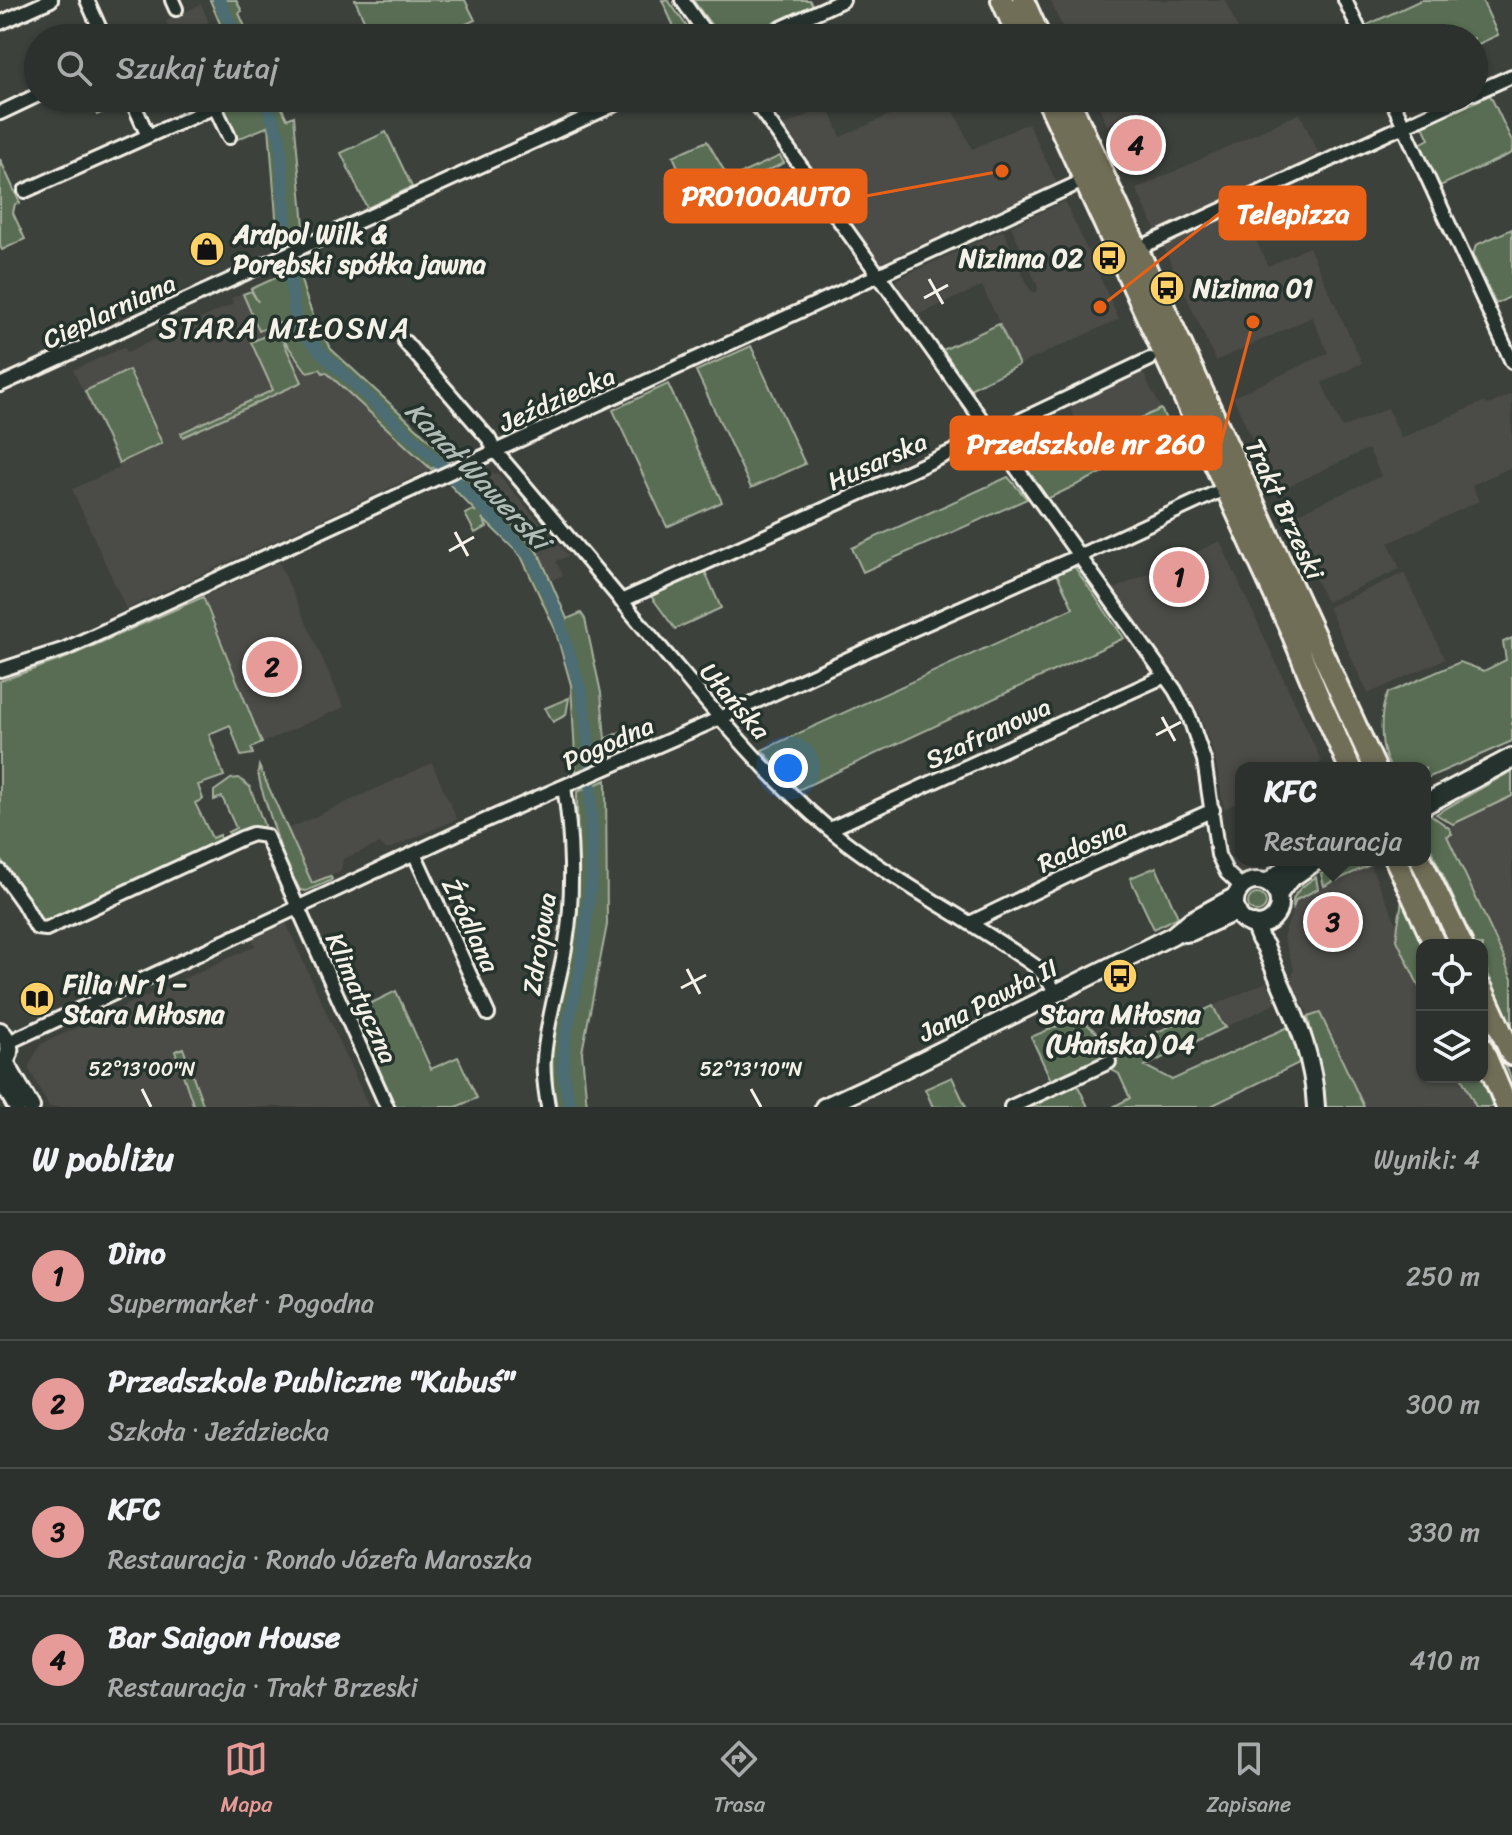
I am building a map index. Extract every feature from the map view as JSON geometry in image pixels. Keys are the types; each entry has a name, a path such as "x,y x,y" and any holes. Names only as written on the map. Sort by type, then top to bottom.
{"main road":[{"path":"1002,0 1013,24"},
{"path":"1023,0 1034,24"},
{"name":"Trakt Brzeski","path":"1053,112 1290,628 1347,762"},
{"name":"Trakt Brzeski","path":"1074,112 1372,762"},
{"path":"1431,788 1512,757"},
{"path":"1431,801 1512,757"},
{"path":"1399,866 1432,939"},
{"path":"1424,866 1459,939"},
{"path":"1488,1002 1512,1055"},
{"path":"1488,1062 1507,1107"}],"street":[{"path":"0,23 51,0"},
{"path":"87,0 98,24"},
{"path":"682,0 699,24"},
{"path":"791,24 843,0"},
{"path":"1345,0 1356,24"},
{"path":"1488,87 1512,76"},
{"path":"0,113 24,102"},
{"path":"137,112 148,136"},
{"path":"25,191 203,112"},
{"path":"217,112 229,137"},
{"name":"Cieplarniana","path":"0,385 598,112"},
{"path":"762,112 1175,690 1195,730 1206,765 1223,867 1239,891"},
{"path":"1398,112 1512,362"},
{"path":"1137,249 1434,112"},
{"name":"Jeździecka","path":"0,670 65,649 1085,180"},
{"name":"Ułańska","path":"405,342 621,601 784,788 830,829 1035,966 1056,993"},
{"name":"Husarska","path":"621,601 992,434 1150,359"},
{"name":"Pogodna","path":"4,1037 298,908 475,825 1226,488"},
{"name":"Szafranowa","path":"830,829 1165,676"},
{"name":"Zdrojowa","path":"548,1107 543,1060 566,940 571,883 564,787"},
{"name":"Radosna","path":"970,923 1213,810"},
{"name":"Klimatyczna","path":"0,871 37,928 46,929 242,838 260,834 266,836 387,1107"},
{"name":"Źródlana","path":"415,855 488,1014"},
{"path":"1273,889 1290,866"},
{"path":"1273,889 1309,866"},
{"path":"1252,881 1259,881 1273,889 1278,909 1276,915 1260,924 1242,918 1236,904 1239,891 1252,881"},
{"name":"Jana Pawła II","path":"824,1107 850,1102 1173,935 1239,891"},
{"name":"Jana Pawła II","path":"1173,935 1191,932 1238,913"},
{"path":"1260,924 1260,939 1302,1032 1316,1107"},
{"path":"4,1037 10,1052 2,1069 17,1107"},
{"path":"1011,1107 1109,1062"},
{"path":"2,1069 31,1107"}],"shaded area":[{"path":"1050,0 1225,0 1236,24 1061,24"},
{"path":"201,4 208,20 208,24 167,24 166,21"},
{"path":"814,112 831,112 841,137 896,112 955,112 972,149 1028,123 1057,183 881,263 783,126"},
{"path":"1101,112 1134,112 1107,125"},
{"path":"1300,113 1321,159 1158,235 1136,189"},
{"path":"1065,201 1119,319 1019,365 982,286 918,315 896,283 897,279 1003,230 1030,290 1036,293 1038,287 1011,226"},
{"path":"1242,209 1268,266 1309,247 1362,363 1322,383 1342,428 1388,408 1401,438 1483,402 1488,405 1512,394 1512,467 1472,485 1479,501 1389,543 1400,569 1326,602 1287,518 1381,476 1373,458 1368,449 1276,492 1233,397 1328,353 1312,317 1216,361 1163,246"},
{"path":"251,289 258,301 271,294 285,342 326,372 431,469 126,609 72,489 119,468 73,370 124,347 127,352 233,304 231,298"},
{"path":"1141,368 1161,409 1086,443 1067,402"},
{"path":"481,470 498,474 569,556 556,561 563,575 550,581 532,545 466,476"},
{"path":"1220,541 1322,762 1235,762 1235,804 1224,809 1215,758 1199,712 1114,589"},
{"path":"279,562 344,707 262,743 203,597"},
{"path":"1404,573 1445,659 1368,694 1328,607"},
{"path":"432,763 457,819 387,850 379,844 343,859 341,871 312,883 288,829"},
{"path":"1512,796 1512,979 1447,835 1452,834 1449,828 1453,824"},
{"path":"1236,866 1256,866 1241,873"},
{"path":"1370,866 1398,926 1397,940 1416,980 1416,1083 1464,1083 1476,1107 1364,1107 1321,1014 1308,1017 1290,982 1294,969 1283,937 1296,900"},
{"path":"286,923 369,1107 49,1107 28,1067 41,1044 255,946 252,938"},
{"path":"1266,982 1277,1003 1226,1027 1222,1024 1213,1006"}],"green space":[{"path":"210,0 236,0 244,24 220,24"},
{"path":"355,0 465,0 475,20 466,24 366,24"},
{"path":"662,0 668,0 685,24 673,24"},
{"path":"693,0 809,0 813,5 770,24 711,24"},
{"path":"1421,0 1482,0 1498,35 1488,40 1488,24 1369,24"},
{"path":"1488,96 1512,141 1512,153 1440,186 1420,144 1429,139 1423,126 1453,112 1488,112"},
{"path":"225,112 284,112 287,119 294,116 305,237 279,246 278,243 269,126 233,141"},
{"path":"386,132 412,187 367,208 341,153"},
{"path":"707,141 729,179 780,156 784,163 695,205 673,156"},
{"path":"0,159 20,203 15,204 13,213 25,239 2,250 0,246"},
{"path":"1512,229 1512,296 1496,304 1473,255 1476,245"},
{"path":"297,260 310,306 331,349 451,460 431,469 326,372 320,369 307,372 285,342 279,323 259,331 243,294 251,291 258,302 251,289 282,275 283,266"},
{"path":"999,324 1019,365 970,389 943,350"},
{"path":"278,330 302,382 183,437 181,433 273,390 251,342"},
{"path":"751,346 805,464 751,488 696,371"},
{"path":"129,370 162,443 119,463 85,391"},
{"path":"668,384 722,502 667,527 613,410"},
{"path":"1161,409 1175,438 1047,499 1000,433 1007,430 1033,466"},
{"path":"466,476 540,556 567,619 581,613 585,619 601,693 605,739 620,732 628,749 576,772 571,685 555,629 521,556 482,518 487,527 475,533 465,514 473,510 476,512 450,485"},
{"path":"1008,477 1027,499 863,572 852,548"},
{"path":"1073,565 1124,638 798,790 762,750 1073,608 1056,572"},
{"path":"703,567 721,608 675,629 648,592"},
{"path":"203,597 262,743 251,748 253,754 241,756 230,725 209,734 224,776 198,785 203,799 195,803 212,838 220,835 220,842 41,923 0,858 0,681 66,658"},
{"path":"1512,638 1512,741 1431,776 1431,762 1388,762 1382,731 1388,693 1460,662 1484,671 1506,660 1503,642"},
{"path":"569,698 566,715 553,722 545,708"},
{"path":"259,766 312,883 330,876 330,881 306,891 300,890 296,882 292,884 261,787"},
{"path":"1512,771 1512,796 1453,824 1436,814"},
{"path":"239,778 250,787 264,825 235,838 228,832 236,828 222,797 214,800 214,791 231,779"},
{"path":"606,780 607,925 582,1052 587,1107 557,1107 552,1051 578,915 577,792"},
{"path":"1431,815 1449,828 1452,834 1447,836 1506,962 1512,979 1512,1028 1488,974 1488,939 1472,939 1431,849"},
{"path":"1337,866 1368,866 1324,886 1321,874"},
{"path":"1156,867 1178,917 1154,929 1130,878"},
{"path":"1316,877 1318,889 1296,900 1293,908 1296,893"},
{"path":"1402,891 1423,939 1416,939 1416,980 1397,940"},
{"path":"1257,894 1266,903 1257,912 1248,903"},
{"path":"396,991 431,1069 458,1057 477,1098 456,1107 396,1107 353,1012"},
{"path":"1213,1006 1226,1027 1145,1066 1172,1080 1288,1027 1299,1063 1209,1107 1113,1107 1130,1098 1119,1074 1110,1069 1104,1056 1051,1080 1031,1037 1079,1017 1117,1051"},
{"path":"1320,1013 1364,1107 1324,1107 1308,1017"},
{"path":"1488,1025 1512,1080 1512,1097 1488,1043"},
{"path":"183,1048 204,1107 194,1107 175,1051"},
{"path":"952,1077 966,1107 933,1107 925,1089"},
{"path":"1464,1083 1484,1083 1493,1107 1476,1107"},
{"path":"1077,1084 1088,1107 1026,1107"}],"waterway":[{"name":"Kanał Wawerski","path":"219,0 230,24"},
{"name":"Kanał Wawerski","path":"270,112 280,138 296,325 531,557 556,611 582,694 589,748 592,875 581,965 565,1039 563,1071 570,1107"}],"place":[{"name":"Bar Saigon House","path":"1136,145"},
{"name":"PRO100AUTO","path":"1002,171"},
{"name":"Ardpol Wilk & Porębski spółka jawna","path":"207,249"},
{"name":"Nizinna 02","path":"1109,258"},
{"name":"Nizinna 01","path":"1167,288"},
{"name":"Telepizza","path":"1100,307"},
{"name":"Przedszkole nr 260","path":"1253,322"},
{"name":"Dino","path":"1179,577"},
{"name":"Przedszkole Publiczne \"Kubuś\"","path":"272,667"},
{"name":"KFC","path":"1333,922"},
{"name":"Stara Miłosna (Ułańska) 04","path":"1120,976"},
{"name":"Filia Nr 1 – Stara Miłosna","path":"37,999"}],"district":[{"name":"STARA MIŁOSNA","path":"285,328"}]}
